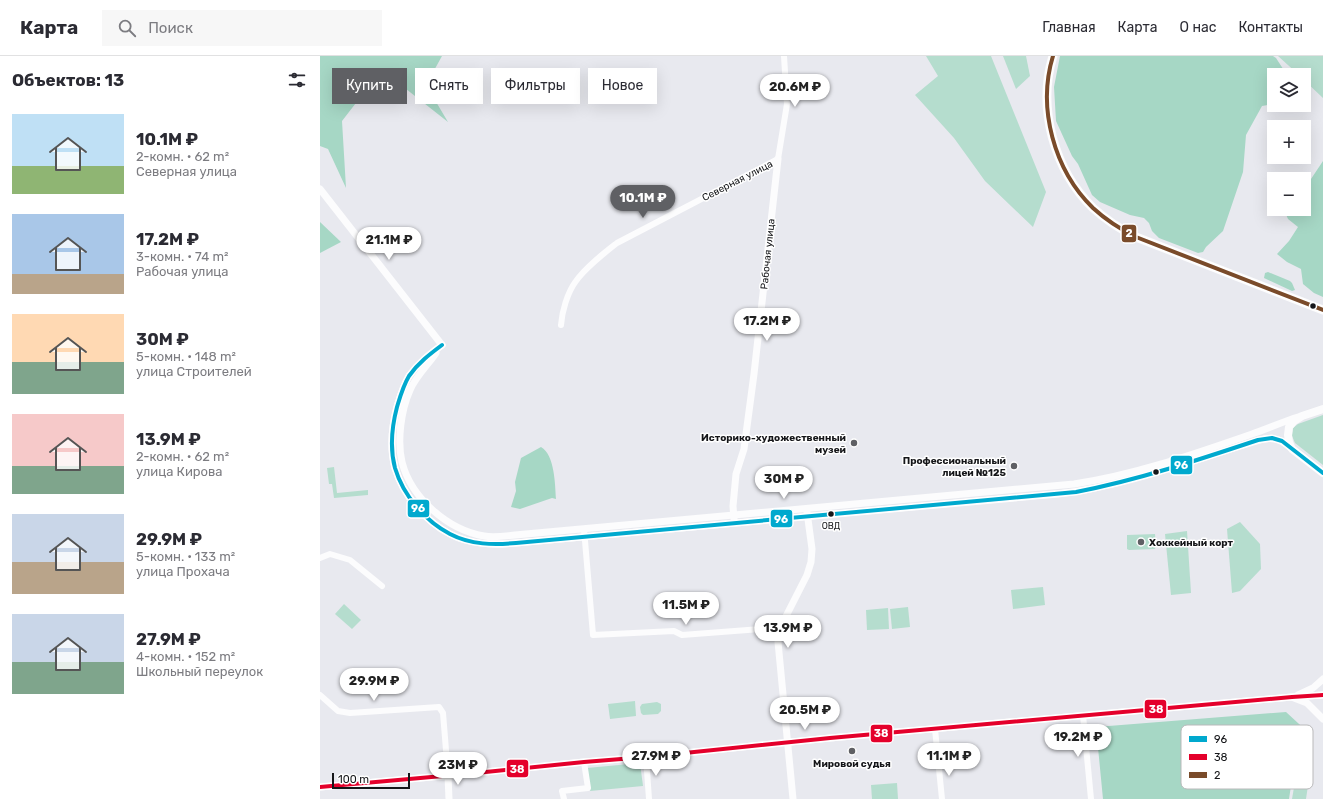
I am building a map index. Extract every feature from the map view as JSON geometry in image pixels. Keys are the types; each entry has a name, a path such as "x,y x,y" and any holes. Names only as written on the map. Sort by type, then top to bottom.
{"main road":[{"path":"1053,56 1048,87 1047,107 1049,126 1055,145 1067,172 1081,194 1093,208 1110,222 1136,237 1323,310"},
{"path":"1323,409 1302,416 1294,421 1290,427 1289,442 1292,449 1323,473"}],"street":[{"name":"Рабочая улица","path":"734,523 733,502 736,474 744,449 778,159 787,104 784,56"},
{"name":"Северная улица","path":"561,325 562,314 576,282 594,262 617,243 778,159"},
{"path":"320,189 442,345 416,378 409,391 396,438 395,467 414,503 436,525 451,535 480,544 585,537 1076,492 1111,485 1159,472 1258,440 1272,438 1282,441 1292,449"},
{"path":"396,438 405,470 420,496 440,516 461,529 484,536 497,537 1040,488 1093,481 1157,465 1254,434 1302,416"},
{"path":"793,799 778,642 780,628 807,575 811,562 812,549 807,508"},
{"path":"584,529 594,636 674,631 682,635 780,628"},
{"path":"320,558 330,554 350,560 382,586"},
{"path":"1292,697 1313,688 1323,679"},
{"path":"320,695 338,711 350,713 439,707 443,712 449,799"},
{"path":"320,786 646,757 830,738 1083,715 1323,695"},
{"path":"1292,697 1307,703 1323,719"},
{"path":"1083,715 1091,799"},
{"path":"935,729 942,799"},
{"path":"646,757 649,799"},
{"path":"564,799 562,791 588,788 584,762"}],"green space":[{"path":"320,56 442,56 435,68 415,68 415,96 407,90 407,68 332,68 332,104 355,104 342,121 346,188 328,149 320,146"},
{"path":"926,56 991,56 1046,192 1033,227 985,181 954,138 915,95 938,76"},
{"path":"1003,56 1026,56 1030,76 1016,89"},
{"path":"1060,56 1273,56 1282,68 1267,68 1267,105 1262,106 1246,135 1243,172 1223,231 1206,247 1203,252 1198,253 1159,238 1152,231 1149,223 1144,218 1130,215 1100,202 1092,195 1056,121 1054,87"},
{"path":"1278,56 1323,56 1323,98 1311,87 1311,68 1291,68"},
{"path":"425,104 437,104 448,122"},
{"path":"1323,161 1323,297 1314,293 1303,284 1301,269 1287,262 1277,254 1289,241 1298,227 1288,219 1287,216 1311,216 1311,179"},
{"path":"320,222 341,242 320,253"},
{"path":"1268,272 1290,281 1295,290 1292,291 1264,278 1265,273"},
{"path":"1323,415 1323,465 1295,443 1292,436 1293,428 1298,424"},
{"path":"541,447 546,451 552,463 555,479 556,499 552,498 520,509 511,507 516,491 515,482 521,458"},
{"path":"334,467 337,493 368,490 368,495 334,498 332,484 329,484 327,468"},
{"path":"1240,522 1260,544 1261,569 1240,591 1232,593 1227,529"},
{"path":"1187,531 1191,593 1171,595 1165,534"},
{"name":"Хоккейный корт","path":"1155,534 1155,549 1127,549 1127,535"},
{"path":"1043,587 1045,605 1013,609 1011,590"},
{"path":"344,604 361,620 352,629 335,614"},
{"path":"908,607 910,627 892,629 890,609"},
{"path":"888,608 889,629 867,630 866,610"},
{"path":"635,701 636,716 610,719 608,704"},
{"path":"657,702 661,704 661,711 658,714 643,715 641,713 640,707 642,704"},
{"path":"1286,712 1300,725 1181,725 1181,789 1291,789 1289,799 1103,799 1096,727"},
{"path":"640,763 643,786 590,791 587,768"},
{"path":"897,783 898,799 872,799 871,785"},
{"path":"1294,789 1307,789 1306,799 1292,799"}],"transit line":[{"name":"2","path":"1053,56 1047,96 1048,117 1052,137 1068,176 1079,193 1093,208 1113,224 1136,237 1323,310"},
{"name":"96","path":"442,345 416,367 409,376 403,388 394,422 392,438 393,461 403,488 424,515 441,529 450,534 458,538 474,542 491,544 516,543 1076,492 1145,476 1258,440 1272,438 1282,441 1323,473"},
{"name":"38","path":"320,787 646,757 830,738 1323,695"}],"place":[{"name":"Историко-художественный музей","path":"854,443"},
{"name":"Профессиональный лицей №125","path":"1014,466"},
{"name":"ОВД","path":"831,514"},
{"name":"Хоккейный корт","path":"1141,542"},
{"name":"Мировой судья","path":"852,751"}]}
